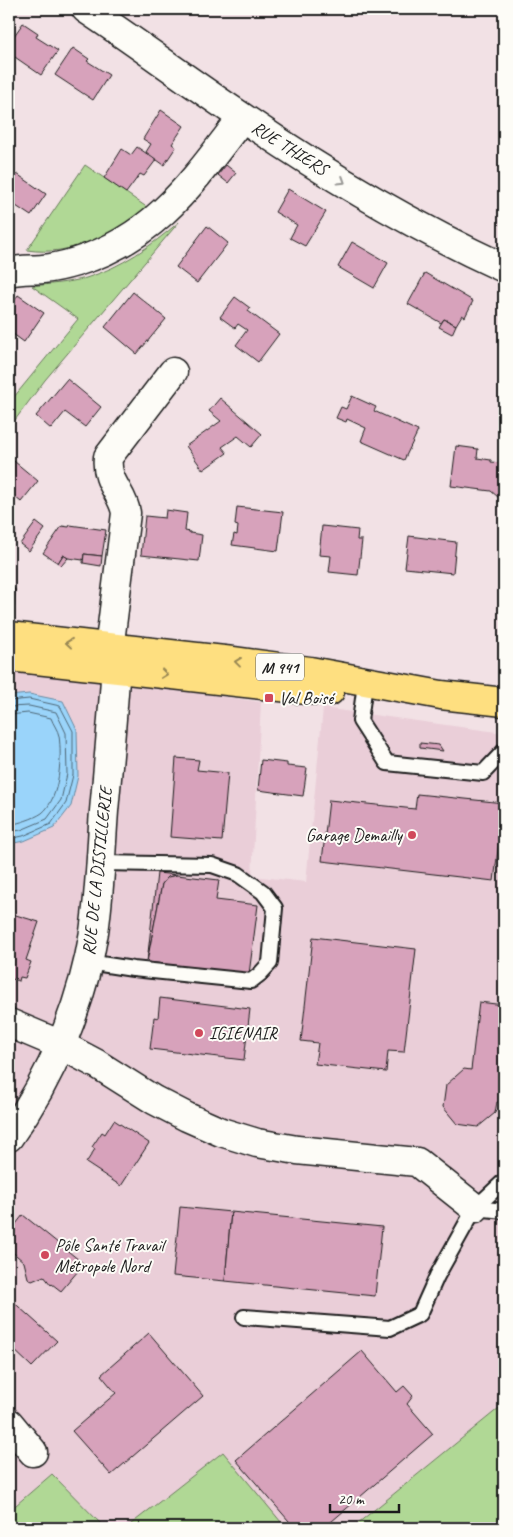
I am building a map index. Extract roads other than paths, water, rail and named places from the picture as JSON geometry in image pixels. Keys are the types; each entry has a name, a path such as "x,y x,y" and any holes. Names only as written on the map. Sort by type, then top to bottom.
{"main road":[{"name":"M 941","path":"9,636 112,658"},
{"name":"M 941","path":"9,657 112,658 259,664 441,695 504,702"}],"street":[{"name":"RUE THIERS","path":"86,9 242,118 376,203 477,256 504,268"},
{"path":"10,270 42,269 75,262 112,249 129,240 149,225 176,200 242,118"},
{"name":"RUE DE LA DISTILLERIE","path":"9,1137 38,1091 61,1045 88,962 95,921 101,862 112,658 126,513 110,478 107,464 108,457 173,372"},
{"path":"9,1023 61,1045 97,1064 154,1100 220,1132 258,1143 297,1150 417,1162 475,1208"},
{"path":"9,1423 32,1452"}],"lane":[{"path":"365,681 360,721 387,763 483,773 504,751"},
{"path":"88,962 134,969 251,981 270,963 275,908 263,892 238,874 212,865 101,862"},
{"path":"244,1317 390,1328 420,1314 436,1276 475,1208 504,1181"},
{"path":"475,1208 504,1211"}],"water":[{"path":"29,694 63,701 77,730 78,776 71,806 54,828 24,841 9,844 9,696"}],"place":[{"name":"Val Boisé","path":"269,698"},
{"name":"Garage Demailly","path":"412,835"},
{"name":"IGIENAIR","path":"199,1033"},
{"name":"Pôle Santé Travail Métropole Nord","path":"45,1255"}]}
